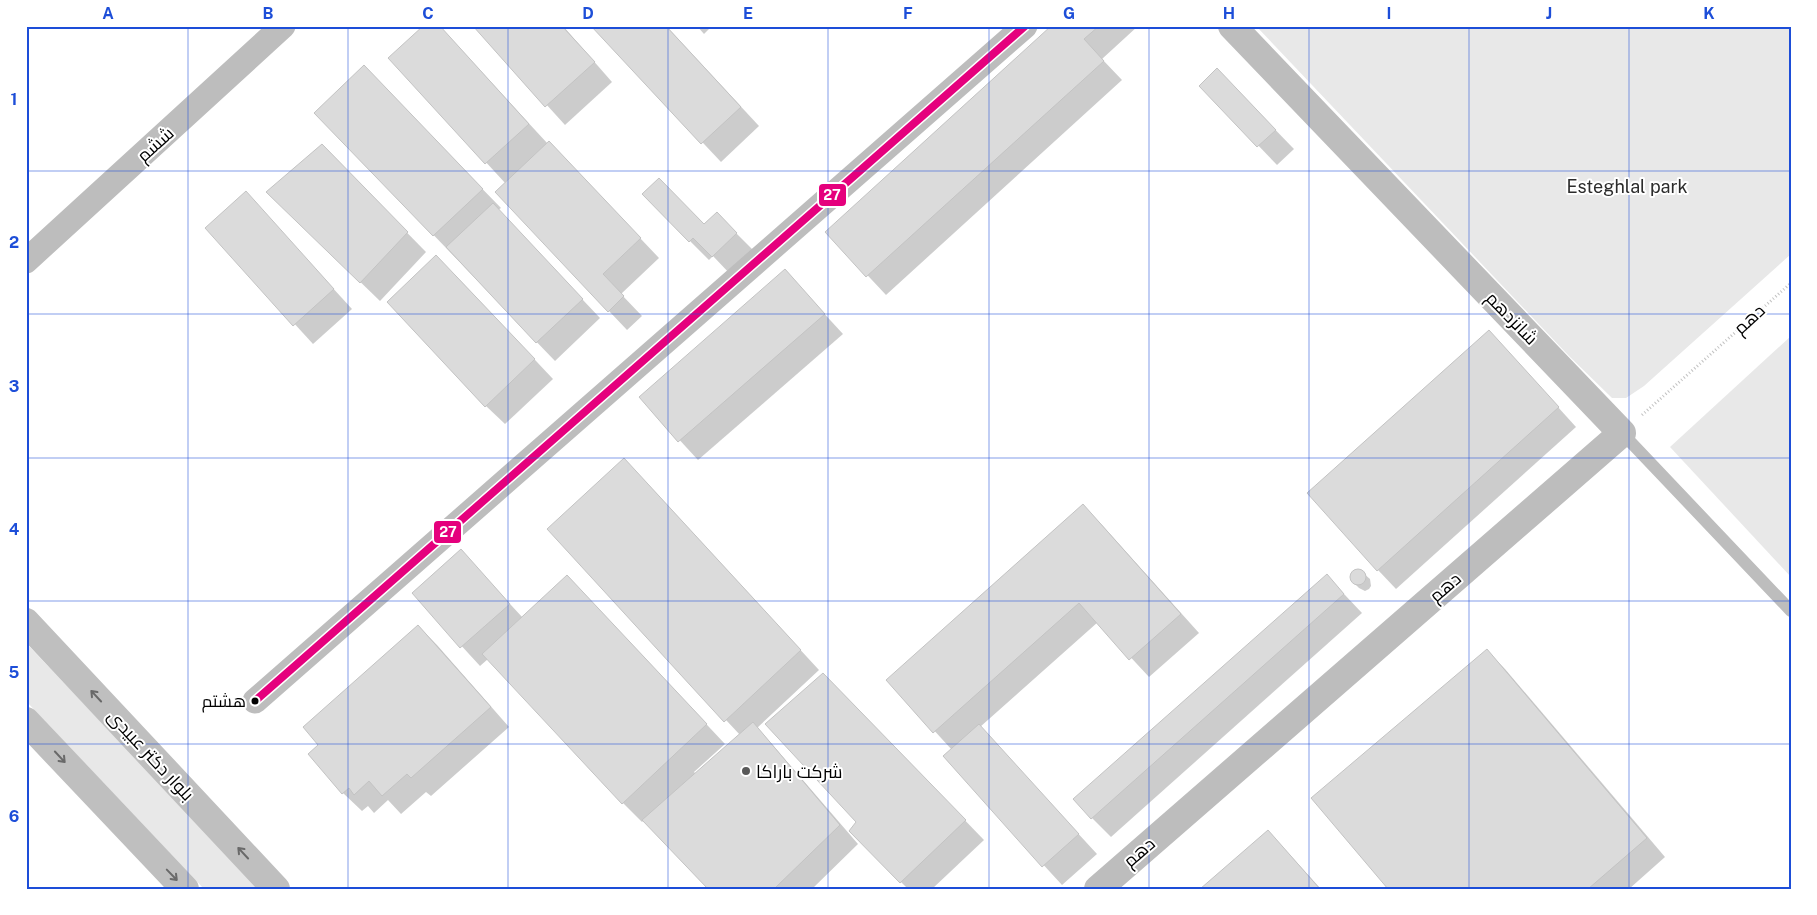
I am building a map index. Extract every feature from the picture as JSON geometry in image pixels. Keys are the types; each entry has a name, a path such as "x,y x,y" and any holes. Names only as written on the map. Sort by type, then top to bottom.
{"main road":[{"name":"بلوار دکتر عبیدی","path":"26,622 276,889"},
{"path":"26,721 185,889"}],"street":[{"name":"ششم","path":"26,261 283,26"},
{"path":"255,701 1025,26"},
{"name":"شانزدهم","path":"1232,26 1622,433"},
{"name":"دهم","path":"1098,889 1622,433"}],"lane":[{"name":"شانزدهم","path":"1622,433 1791,611"}],"path":[{"name":"دهم","path":"1622,433 1791,283"}],"green space":[{"name":"Esteghlal park","path":"1256,26 1791,26 1791,254 1644,386 1626,398 1612,398 1569,356"},
{"path":"1791,336 1791,577 1670,447"},
{"path":"26,643 260,889 204,889 26,701"}],"building":[{"path":"423,26 440,26 529,124 485,164 388,58"},
{"path":"473,26 562,26 595,62 545,107"},
{"path":"591,26 666,26 741,107 701,144"},
{"path":"1051,26 1099,26 1084,39 1104,61 866,277 825,232"},
{"path":"364,65 483,189 433,236 314,113"},
{"path":"1217,68 1276,130 1257,147 1199,86"},
{"path":"549,141 641,238 603,274 624,296 608,312 495,192"},
{"path":"322,144 408,232 360,283 266,192"},
{"path":"659,178 704,224 717,212 737,233 712,257 693,238 689,242 642,194"},
{"path":"246,191 334,289 293,326 205,228"},
{"path":"493,203 583,299 536,343 446,247"},
{"path":"436,255 535,359 485,407 387,302"},
{"path":"785,269 825,314 678,442 639,397"},
{"path":"1489,330 1559,407 1377,571 1307,493"},
{"path":"624,458 801,650 724,722 547,529"},
{"path":"1083,504 1181,614 1129,660 1079,603 933,733 886,680"},
{"path":"461,549 510,604 460,648 412,593"},
{"path":"1355,569 1361,569 1366,574 1364,583 1355,585 1350,580 1350,574"},
{"path":"1327,574 1344,594 1091,819 1073,799"},
{"path":"567,575 707,724 622,804 482,654"},
{"path":"418,625 491,707 411,778 407,774 382,796 369,781 354,795 349,788 342,794 308,754 318,745 303,727"},
{"path":"1487,649 1647,838 1588,889 1388,889 1311,798"},
{"path":"823,673 966,820 900,883 849,831 856,822 765,724"},
{"name":"شرکت باراکا","path":"753,722 840,825 774,889 708,889 642,820"},
{"path":"979,724 1079,834 1042,867 943,756"},
{"path":"1268,830 1320,889 1200,889"}],"transit line":[{"name":"27","path":"255,701 1025,26"}],"place":[{"name":"هشتم","path":"255,701"},
{"name":"شرکت باراکا","path":"746,771"}]}
